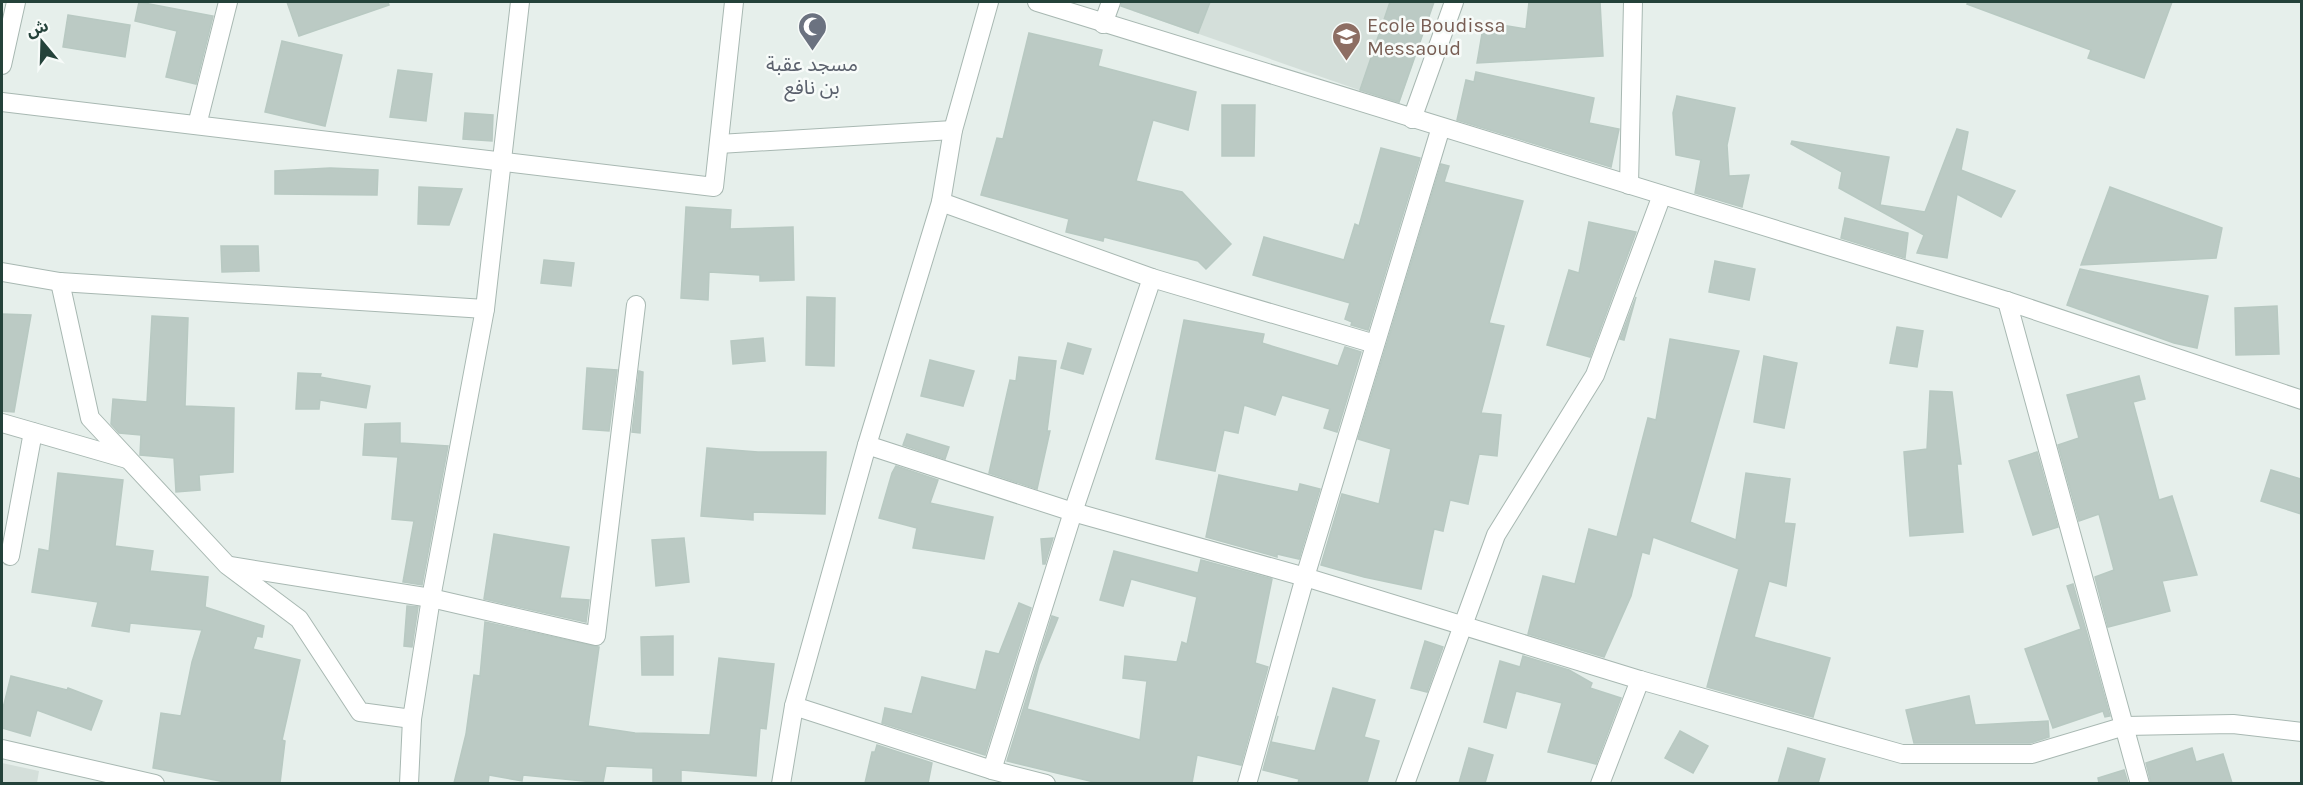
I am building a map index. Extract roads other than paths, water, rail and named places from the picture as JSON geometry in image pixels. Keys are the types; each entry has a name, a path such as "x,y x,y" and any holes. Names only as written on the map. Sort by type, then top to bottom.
{"street":[{"path":"2,65 16,2"},
{"path":"197,125 228,2"},
{"path":"409,783 412,719 431,598 485,309 520,2"},
{"path":"2,102 714,187 734,2"},
{"path":"781,783 794,706 867,445 941,202 953,130 988,2"},
{"path":"1037,2 2007,301 2301,400"},
{"path":"1103,24 1111,2"},
{"path":"1412,119 1454,2"},
{"path":"1629,185 1633,2"},
{"path":"1246,783 1305,577 1441,127"},
{"path":"719,144 953,130"},
{"path":"1405,783 1496,536 1595,375 1662,195"},
{"path":"941,202 1152,278 1375,344"},
{"path":"2,272 60,282 485,309"},
{"path":"992,770 1073,512 1152,278"},
{"path":"60,282 90,418 227,565 299,620 360,712 412,719"},
{"path":"2007,301 2140,783"},
{"path":"227,565 431,598 596,636 636,304"},
{"path":"2,423 128,459"},
{"path":"10,556 33,432"},
{"path":"867,445 1073,512 1305,577 1640,680 1902,754 2032,754 2124,726 2233,724 2301,732"},
{"path":"1600,783 1640,680"},
{"path":"794,706 992,770 1046,783"},
{"path":"2,749 155,783"}],"place":[{"name":"مسجد عقبة بن نافع","path":"812,52"},
{"name":"Ecole Boudissa Messaoud","path":"1346,62"}]}
